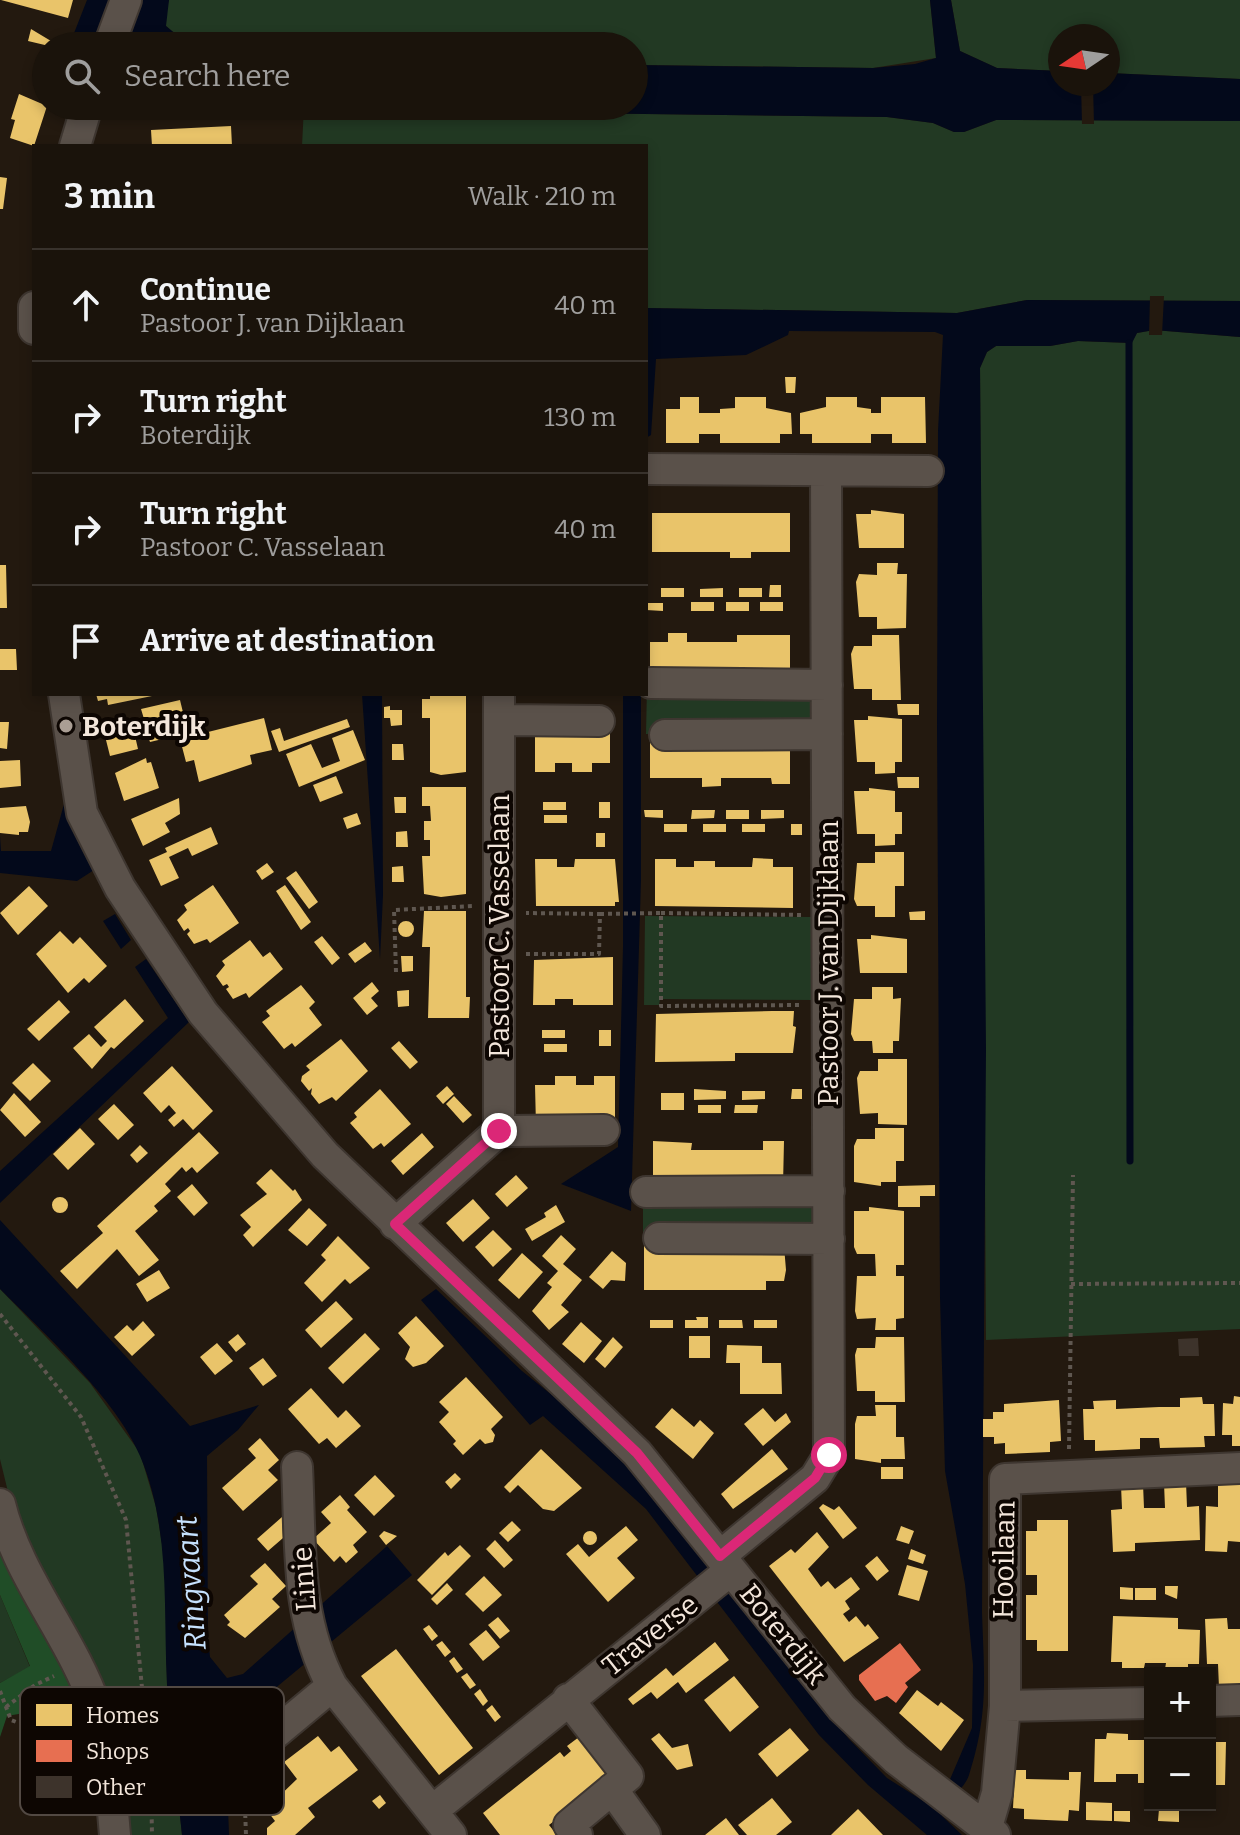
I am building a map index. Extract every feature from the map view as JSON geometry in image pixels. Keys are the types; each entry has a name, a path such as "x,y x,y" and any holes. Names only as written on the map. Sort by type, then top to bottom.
{"street":[{"path":"114,32 126,0"},
{"path":"76,144 83,120"},
{"path":"648,469 928,471"},
{"name":"Pastoor J. van Dijklaan","path":"725,1568 815,1478 829,1455 826,471"},
{"path":"651,683 827,685"},
{"name":"Boterdijk","path":"64,696 82,813 120,888 203,1013 325,1155 637,1453 725,1568 842,1708 896,1759 991,1831"},
{"name":"Pastoor C. Vasselaan","path":"499,1131 499,707 599,721"},
{"path":"665,735 827,734"},
{"path":"395,1224 499,1131 604,1130"},
{"path":"646,1192 829,1191"},
{"path":"659,1238 829,1239"},
{"name":"Linie","path":"297,1467 304,1614 317,1658 332,1686 451,1835"},
{"name":"Hooilaan","path":"991,1831 1005,1706 1005,1479 1240,1468"},
{"path":"0,1504 14,1547 86,1687"},
{"name":"Traverse","path":"432,1811 701,1595 725,1568"},
{"path":"284,1726 332,1686"},
{"path":"568,1699 628,1776 569,1825 577,1835"},
{"path":"1216,1701 1240,1700"},
{"path":"1005,1706 1144,1703"},
{"path":"612,1789 645,1835"},
{"path":"113,1815 115,1835"}],"path":[{"path":"661,913 661,1006 829,1005"},
{"path":"600,914 828,915"},
{"path":"1068,1474 1073,1175"},
{"path":"1071,1284 1240,1283"},
{"path":"0,1314 81,1417 126,1520 140,1687"},
{"path":"32,1687 76,1666"},
{"path":"0,1691 11,1720 19,1723"},
{"path":"6,1707 20,1696"},
{"path":"150,1815 152,1835"},
{"path":"245,1815 246,1835"}],"green space":[{"path":"169,0 930,0 936,58 873,68 648,65 648,32 173,32 166,26 165,13"},
{"path":"951,0 1240,0 1240,79 1120,74 1120,24 1048,24 1048,70 997,68 960,51"},
{"path":"648,114 887,117 933,123 954,132 964,132 996,120 1240,121 1240,301 1027,300 957,313 648,308 648,144 302,144 303,120 648,120"},
{"path":"1154,330 1240,337 1240,1329 986,1340 980,368 987,352 996,346 1050,346 1078,341 1131,343 1137,333"},
{"path":"648,687 819,688 819,728 646,734"},
{"path":"645,916 817,917 817,1000 660,999 659,1005 644,1005"},
{"path":"643,1187 815,1196 815,1232 643,1238"},
{"path":"0,1289 90,1383 140,1453 156,1507 165,1563 167,1687 93,1687 46,1592 9,1496 0,1459"},
{"path":"0,1542 74,1687 20,1687 20,1714 7,1716 0,1737 0,1683 30,1666 0,1595"},
{"path":"0,1595 30,1667 0,1683"},
{"path":"129,1815 180,1815 182,1835 131,1835"}],"water":[{"path":"87,0 110,0 98,32 74,32"},
{"path":"142,0 169,0 166,26 174,32 130,32"},
{"path":"930,0 951,0 960,51 997,68 1048,70 1048,96 1120,96 1120,74 1240,79 1240,121 996,120 964,132 954,132 933,123 887,117 648,114 648,65 873,68 915,64 936,58"},
{"path":"1027,300 1240,301 1240,337 1154,330 1137,333 1132,343 1078,341 1050,346 996,346 987,352 980,368 986,1049 984,1694 980,1732 969,1775 946,1805 942,1816 962,1835 927,1835 868,1785 819,1735 646,1509 543,1416 530,1425 421,1300 436,1289 522,1371 603,1436 694,1537 848,1738 887,1778 928,1804 934,1803 948,1784 972,1728 973,1665 965,1584 945,1471 940,1297 937,724 938,431 943,335 935,332 789,331 788,335 746,355 656,359 651,435 648,437 648,308 957,313"},
{"path":"362,696 382,696 383,895 380,959"},
{"path":"623,696 641,696 641,880 631,1211 561,1184 618,1147 623,947"},
{"path":"64,804 94,870 77,881 0,873 0,836 1,851 51,851"},
{"path":"115,914 131,940 121,949 103,921"},
{"path":"146,959 189,1022 0,1203 0,1171 168,1018 135,967"},
{"name":"Ringvaart","path":"0,1220 190,1426 259,1405 238,1430 207,1456 208,1639 210,1657 227,1678 243,1674 387,1546 412,1575 277,1687 167,1687 161,1540 150,1484 140,1456 115,1413 97,1390 0,1289"},
{"path":"180,1815 228,1815 229,1835 182,1835"}],"pier":[{"path":"1081,96 1093,96 1094,124 1082,124"},
{"path":"1150,296 1164,296 1162,335 1149,335"}],"building: Homes":[{"path":"1,0 73,0 68,18"},
{"path":"19,94 32,100 32,120 42,120 35,144 10,138 15,120 11,119"},
{"path":"231,126 232,144 152,144 151,130"},
{"path":"0,177 7,178 3,209 0,209"},
{"path":"785,377 796,377 795,393 786,393"},
{"path":"680,397 699,397 699,413 720,413 720,409 735,408 735,397 766,397 766,408 791,413 792,434 780,434 780,443 720,443 720,434 699,434 699,443 666,443 666,409 680,409"},
{"path":"826,397 857,397 857,407 871,409 871,413 881,413 881,397 925,397 926,443 892,443 892,434 871,434 871,443 812,443 812,434 800,434 800,413 826,407"},
{"path":"871,510 904,514 904,548 859,548 856,514 871,514"},
{"path":"652,513 790,513 790,552 751,552 751,558 730,558 730,552 652,552"},
{"path":"877,563 898,563 897,574 907,574 906,628 877,629 877,617 859,617 856,582 859,574 877,575"},
{"path":"0,565 6,565 7,608 0,608"},
{"path":"770,585 781,585 781,597 769,597"},
{"path":"661,588 684,588 684,597 661,597"},
{"path":"723,588 723,597 700,597 700,589"},
{"path":"739,588 762,588 762,597 739,597"},
{"path":"691,602 714,602 714,611 691,611"},
{"path":"726,602 749,602 749,611 726,611"},
{"path":"760,602 783,602 783,611 760,611"},
{"path":"648,603 663,603 663,611 648,610"},
{"path":"668,633 687,633 687,642 737,642 737,635 790,635 790,677 650,677 650,642 668,642"},
{"path":"872,635 899,635 901,700 872,700 872,689 854,689 851,654 854,646 872,646"},
{"path":"0,649 16,649 17,670 0,670"},
{"path":"97,696 152,696 108,705 107,699 98,701"},
{"path":"430,696 466,696 466,772 441,775 430,772 430,718 422,718 422,699 430,699"},
{"path":"180,700 188,733 150,742 147,733 135,736 138,749 110,756 103,728 144,719 141,709"},
{"path":"897,704 919,704 919,715 898,715"},
{"path":"390,706 390,710 402,710 402,725 391,726 390,718 384,718 384,707"},
{"path":"868,716 902,719 902,762 895,762 895,773 875,774 875,762 857,762 854,720 868,720"},
{"path":"264,718 272,750 250,755 252,764 199,782 194,760 186,762 180,739"},
{"path":"347,719 350,727 279,752 271,731 280,728 284,741"},
{"path":"0,722 9,722 7,749 0,748"},
{"path":"535,728 610,728 610,763 592,763 592,772 572,772 572,763 555,763 555,772 535,772"},
{"path":"353,730 365,760 299,787 286,754 311,744 322,768 340,761 332,738"},
{"path":"650,742 790,742 790,784 772,784 771,778 721,778 721,786 702,787 702,778 650,778"},
{"path":"392,744 403,744 404,760 392,760"},
{"path":"146,758 147,763 151,762 159,788 124,801 115,773"},
{"path":"20,760 21,786 0,788 0,761"},
{"path":"336,776 343,793 320,802 313,785"},
{"path":"897,777 919,777 919,788 898,788"},
{"path":"422,787 466,787 466,894 441,897 424,894 422,856 430,856 430,840 424,840 424,821 431,821 430,806 422,806"},
{"path":"869,788 895,791 895,812 902,812 902,834 895,834 895,845 875,846 875,834 857,834 854,791 869,791"},
{"path":"394,797 406,797 406,813 395,813"},
{"path":"179,798 180,814 165,823 170,832 143,846 131,819"},
{"path":"543,802 566,802 566,810 543,810"},
{"path":"599,802 610,802 610,818 599,818"},
{"path":"26,806 30,822 28,832 19,832 19,835 0,833 0,808"},
{"path":"644,810 663,810 663,818 645,817"},
{"path":"692,810 715,810 714,818 691,819"},
{"path":"726,810 749,810 749,819 726,819"},
{"path":"761,810 784,810 784,818 761,819"},
{"path":"357,813 361,824 347,829 343,818"},
{"path":"544,815 567,815 567,823 544,823"},
{"path":"664,824 687,824 687,832 664,832"},
{"path":"703,824 726,824 726,832 703,832"},
{"path":"742,824 765,824 765,832 742,832"},
{"path":"791,824 802,824 802,835 791,835"},
{"path":"211,827 218,844 192,856 188,848 169,857 179,878 161,886 149,860 167,852 165,848"},
{"path":"407,831 408,847 396,847 396,832"},
{"path":"596,833 605,833 605,847 596,847"},
{"path":"875,852 904,852 904,886 895,886 895,917 875,917 875,906 857,906 854,899 857,863 875,863"},
{"path":"753,858 773,859 773,867 793,867 793,908 655,906 655,859 676,859 676,867 694,867 694,861 715,861 715,867 752,867"},
{"path":"535,859 557,859 557,867 574,867 575,859 615,859 619,902 615,902 615,906 536,906"},
{"path":"267,863 274,872 262,880 256,871"},
{"path":"403,866 404,882 392,882 392,867"},
{"path":"296,871 318,902 309,909 286,878"},
{"path":"213,885 239,923 210,943 207,939 194,944 187,934 190,931 188,928 184,931 177,920 187,910 184,905"},
{"path":"285,885 311,922 301,930 276,891"},
{"path":"29,886 48,906 18,935 0,913"},
{"path":"424,911 466,911 466,997 470,997 469,1018 428,1018 430,947 422,947"},
{"path":"925,911 925,920 910,920 909,912"},
{"path":"406,921 414,929 406,937 398,929"},
{"path":"60,931 73,944 80,937 107,966 89,983 84,978 68,993 36,954"},
{"path":"871,935 907,939 907,973 860,973 857,939 871,939"},
{"path":"322,936 340,958 332,965 314,942"},
{"path":"250,940 263,957 270,952 283,969 249,998 246,993 233,999 226,989 229,987 227,984 223,986 216,976 225,965 222,961"},
{"path":"365,942 372,951 355,963 348,954"},
{"path":"401,956 413,956 413,971 402,972"},
{"path":"613,957 613,1005 573,1005 573,999 555,999 555,1005 533,1005 534,960"},
{"path":"372,982 379,991 371,998 378,1006 367,1015 353,998"},
{"path":"301,985 315,1002 309,1008 322,1025 295,1047 292,1043 284,1049 262,1022 270,1016 266,1011"},
{"path":"872,987 893,987 893,999 901,998 899,1041 893,1041 893,1053 873,1053 872,1041 854,1041 851,1034 854,999 872,999"},
{"path":"409,990 409,1006 398,1007 397,991"},
{"path":"125,999 144,1021 114,1049 111,1047 92,1069 73,1048 89,1034 101,1047 107,1041 94,1027"},
{"path":"59,1000 70,1012 39,1041 27,1029"},
{"path":"794,1011 793,1053 735,1053 735,1061 655,1062 656,1014"},
{"path":"542,1030 565,1030 565,1038 542,1038"},
{"path":"599,1030 611,1030 611,1046 599,1046"},
{"path":"341,1039 368,1071 336,1101 332,1097 319,1104 311,1094 312,1088 309,1091 301,1081 302,1076 310,1070 306,1066"},
{"path":"399,1041 418,1062 410,1069 391,1048"},
{"path":"544,1044 567,1044 567,1052 544,1052"},
{"path":"878,1059 907,1059 907,1125 878,1124 878,1113 860,1114 857,1078 860,1071 878,1071"},
{"path":"33,1063 51,1081 30,1101 12,1083"},
{"path":"172,1066 213,1111 193,1130 183,1119 174,1127 168,1120 176,1113 169,1105 161,1113 143,1093"},
{"path":"555,1076 576,1076 576,1085 594,1085 594,1076 615,1076 615,1124 536,1126 535,1085 555,1085"},
{"path":"447,1086 454,1094 443,1104 436,1096"},
{"path":"380,1089 411,1124 384,1147 381,1143 373,1149 350,1123 357,1117 354,1113"},
{"path":"694,1089 726,1091 726,1099 694,1100"},
{"path":"792,1089 802,1089 802,1099 791,1099"},
{"path":"742,1091 765,1091 765,1099 742,1100"},
{"path":"14,1093 41,1122 25,1137 0,1110"},
{"path":"661,1093 684,1093 684,1110 661,1110"},
{"path":"454,1096 472,1115 463,1123 446,1104"},
{"path":"114,1104 134,1125 118,1140 98,1119"},
{"path":"698,1105 721,1105 721,1113 698,1113"},
{"path":"735,1105 758,1105 757,1113 734,1113"},
{"path":"80,1128 95,1144 68,1170 53,1154"},
{"path":"875,1128 904,1128 904,1161 896,1161 896,1182 881,1182 881,1186 854,1182 854,1146 857,1139 875,1139"},
{"path":"199,1132 219,1153 197,1173 192,1167 186,1172 182,1167 165,1184 171,1191 154,1206 158,1211 135,1231 159,1260 139,1276 117,1249 77,1289 60,1271 103,1233 97,1226"},
{"path":"422,1133 434,1147 403,1175 391,1161"},
{"path":"653,1141 692,1143 691,1150 763,1150 763,1141 784,1141 783,1185 653,1185"},
{"path":"140,1145 148,1153 137,1163 130,1155"},
{"path":"271,1169 293,1191 295,1189 302,1200 253,1247 243,1235 251,1227 240,1215 267,1194 256,1183"},
{"path":"516,1175 528,1188 507,1207 495,1194"},
{"path":"192,1184 208,1203 194,1216 177,1197"},
{"path":"935,1185 935,1196 920,1196 920,1207 898,1207 898,1186"},
{"path":"60,1197 66,1199 66,1211 60,1213 54,1211 52,1205 54,1199"},
{"path":"473,1199 490,1218 463,1242 446,1223"},
{"path":"556,1205 565,1222 532,1241 525,1229 546,1217 544,1213"},
{"path":"869,1207 904,1211 904,1265 896,1265 896,1276 904,1276 904,1318 896,1319 896,1330 875,1330 876,1318 857,1319 855,1311 857,1276 876,1276 875,1254 857,1254 854,1247 854,1211 869,1211"},
{"path":"309,1208 327,1225 307,1246 288,1230"},
{"path":"493,1230 512,1249 493,1267 475,1247"},
{"path":"561,1235 576,1249 563,1264 582,1280 561,1305 569,1312 549,1330 532,1311 552,1287 547,1283 558,1271 542,1256"},
{"path":"338,1236 370,1268 350,1284 345,1279 322,1302 304,1283 326,1260 321,1255"},
{"path":"644,1246 784,1246 784,1281 766,1281 766,1290 644,1290"},
{"path":"612,1251 626,1263 625,1281 611,1280 603,1289 589,1277"},
{"path":"522,1253 543,1272 519,1299 498,1280"},
{"path":"159,1270 170,1288 147,1302 136,1284"},
{"path":"336,1301 353,1319 321,1348 305,1330"},
{"path":"416,1316 444,1346 426,1363 413,1367 405,1359 410,1347 398,1333"},
{"path":"696,1317 708,1317 708,1328 685,1328 685,1320 697,1320"},
{"path":"650,1320 673,1320 673,1328 650,1328"},
{"path":"719,1320 742,1320 743,1328 719,1328"},
{"path":"754,1320 777,1320 777,1328 754,1328"},
{"path":"143,1321 155,1335 132,1356 114,1337 127,1325 133,1331"},
{"path":"581,1322 602,1341 584,1363 562,1344"},
{"path":"365,1333 380,1349 343,1384 328,1368"},
{"path":"238,1334 246,1344 236,1352 228,1342"},
{"path":"689,1336 710,1336 710,1358 689,1358"},
{"path":"613,1337 623,1347 605,1368 595,1359"},
{"path":"876,1337 904,1337 905,1402 875,1402 875,1391 857,1391 857,1348 875,1348"},
{"path":"217,1343 233,1361 215,1375 200,1357"},
{"path":"727,1345 762,1346 762,1363 781,1363 782,1394 740,1394 740,1363 726,1363"},
{"path":"263,1358 277,1376 263,1386 249,1368"},
{"path":"466,1377 503,1417 491,1429 495,1435 493,1442 485,1444 480,1439 463,1455 453,1444 456,1441 439,1422 449,1412 439,1402"},
{"path":"311,1388 338,1418 346,1410 361,1426 336,1448 327,1438 319,1444 288,1409"},
{"path":"1234,1396 1240,1397 1240,1446 1232,1446 1232,1435 1222,1435 1223,1403 1233,1404"},
{"path":"1202,1397 1203,1404 1214,1404 1215,1436 1204,1436 1205,1447 1160,1448 1159,1438 1140,1438 1140,1449 1095,1451 1095,1440 1084,1440 1083,1409 1094,1409 1093,1401 1116,1400 1116,1409 1180,1407 1180,1398"},
{"path":"1059,1400 1061,1441 1050,1442 1050,1452 1005,1454 1005,1443 994,1444 994,1437 983,1437 983,1419 993,1419 993,1412 1004,1412 1004,1404"},
{"path":"875,1405 896,1405 896,1437 904,1437 905,1459 881,1459 881,1463 855,1459 857,1416 876,1416"},
{"path":"672,1408 694,1427 700,1420 714,1433 693,1459 655,1427"},
{"path":"763,1408 775,1422 786,1413 791,1422 763,1446 744,1424"},
{"path":"260,1438 279,1460 268,1470 278,1480 243,1511 222,1488 256,1458 248,1449"},
{"path":"541,1449 582,1488 554,1511 543,1509 518,1485 510,1493 504,1487"},
{"path":"772,1449 788,1469 733,1509 721,1494"},
{"path":"881,1467 903,1467 903,1479 881,1479"},
{"path":"455,1473 461,1479 451,1489 445,1482"},
{"path":"375,1475 395,1496 374,1516 354,1495"},
{"path":"1186,1482 1187,1507 1199,1506 1200,1540 1135,1543 1135,1551 1113,1552 1111,1510 1122,1509 1121,1485 1143,1484 1144,1508 1165,1508 1164,1483"},
{"path":"1218,1482 1240,1483 1240,1542 1228,1541 1227,1552 1205,1551 1206,1506 1218,1507"},
{"path":"340,1495 350,1507 347,1510 367,1532 353,1545 358,1552 346,1563 340,1556 334,1562 313,1539 331,1523 321,1512"},
{"path":"823,1504 834,1510 839,1506 857,1528 843,1539 819,1508"},
{"path":"282,1517 283,1538 268,1551 257,1539"},
{"path":"1037,1520 1068,1520 1068,1651 1037,1651 1037,1640 1026,1640 1026,1595 1037,1595 1037,1575 1026,1575 1026,1531 1037,1531"},
{"path":"512,1521 521,1530 508,1542 499,1533"},
{"path":"626,1526 638,1540 617,1558 635,1578 608,1602 566,1554 578,1544 589,1557"},
{"path":"901,1526 914,1531 909,1544 896,1540"},
{"path":"384,1531 397,1536 386,1545 379,1536"},
{"path":"590,1531 597,1538 590,1545 583,1538"},
{"path":"817,1532 829,1547 808,1569 821,1587 828,1581 835,1589 851,1577 860,1589 845,1601 850,1609 843,1614 849,1622 856,1616 865,1627 868,1624 879,1638 844,1662 769,1566 791,1549 795,1553"},
{"path":"495,1540 513,1560 504,1568 486,1549"},
{"path":"460,1545 471,1556 432,1595 417,1580 445,1552 448,1556"},
{"path":"911,1549 926,1555 923,1564 908,1559"},
{"path":"877,1556 889,1571 877,1581 865,1566"},
{"path":"265,1563 286,1586 272,1599 280,1607 245,1638 227,1625 230,1622 224,1615 258,1584 250,1576"},
{"path":"907,1565 928,1571 919,1601 898,1595"},
{"path":"484,1576 502,1595 483,1612 465,1594"},
{"path":"447,1583 453,1590 437,1605 431,1599"},
{"path":"1165,1586 1178,1586 1177,1599 1165,1594"},
{"path":"1120,1587 1133,1588 1133,1600 1120,1599"},
{"path":"1135,1588 1156,1588 1156,1600 1135,1600"},
{"path":"1113,1616 1178,1618 1178,1629 1200,1630 1199,1664 1165,1667 1166,1663 1145,1663 1144,1668 1122,1668 1122,1662 1111,1662"},
{"path":"498,1617 510,1631 500,1639 488,1625"},
{"path":"1227,1618 1228,1629 1240,1629 1240,1687 1219,1688 1218,1664 1207,1664 1205,1619"},
{"path":"429,1625 438,1636 432,1641 423,1629"},
{"path":"486,1630 500,1647 483,1661 469,1644"},
{"path":"442,1641 451,1652 445,1657 436,1645"},
{"path":"715,1642 729,1660 686,1693 678,1682 657,1699 651,1692 633,1705 628,1699 666,1668 673,1676"},
{"path":"396,1649 473,1748 439,1775 361,1676"},
{"path":"454,1657 463,1669 457,1673 449,1661"},
{"path":"467,1673 476,1685 470,1689 461,1677"},
{"path":"734,1676 759,1707 730,1732 704,1700"},
{"path":"480,1689 488,1701 483,1706 474,1694"},
{"path":"917,1690 938,1706 941,1702 964,1720 941,1751 899,1713"},
{"path":"492,1705 501,1717 495,1722 486,1710"},
{"path":"790,1728 809,1750 777,1777 758,1754"},
{"path":"659,1733 672,1748 688,1744 693,1766 677,1770 651,1739"},
{"path":"1107,1733 1128,1734 1128,1740 1144,1740 1144,1783 1138,1783 1138,1774 1116,1774 1116,1782 1094,1782 1095,1739 1106,1739"},
{"path":"318,1736 331,1752 339,1746 358,1770 308,1808 315,1817 295,1835 267,1835 267,1828 275,1821 270,1815 284,1815 284,1792 297,1779 284,1762"},
{"path":"579,1737 611,1777 549,1825 557,1835 500,1835 483,1813 560,1752 564,1757 571,1751 567,1746"},
{"path":"1216,1742 1226,1742 1225,1785 1216,1785"},
{"path":"1015,1770 1026,1770 1026,1779 1069,1780 1069,1772 1081,1772 1079,1811 1069,1810 1068,1821 1024,1819 1024,1809 1013,1808"},
{"path":"380,1795 386,1803 379,1809 372,1801"},
{"path":"772,1798 792,1822 776,1835 747,1835 738,1825"},
{"path":"1086,1802 1112,1803 1112,1821 1086,1820"},
{"path":"858,1809 883,1835 831,1835 835,1831"},
{"path":"1114,1811 1130,1811 1130,1822 1114,1821"},
{"path":"1159,1811 1179,1811 1179,1822 1158,1821"},
{"path":"726,1818 739,1835 705,1835"}],"building: Shops":[{"path":"900,1643 921,1670 905,1683 908,1687 896,1703 887,1696 875,1701 859,1680 859,1675"}],"building: Other":[{"path":"1198,1338 1199,1356 1179,1356 1178,1339"}],"waterway":[{"path":"1129,343 1130,1161"}],"place":[{"name":"Boterdijk","path":"66,726"}],"route":[{"path":"499,1131 395,1224 637,1453 720,1556 815,1478 825,1467 829,1455"}]}
